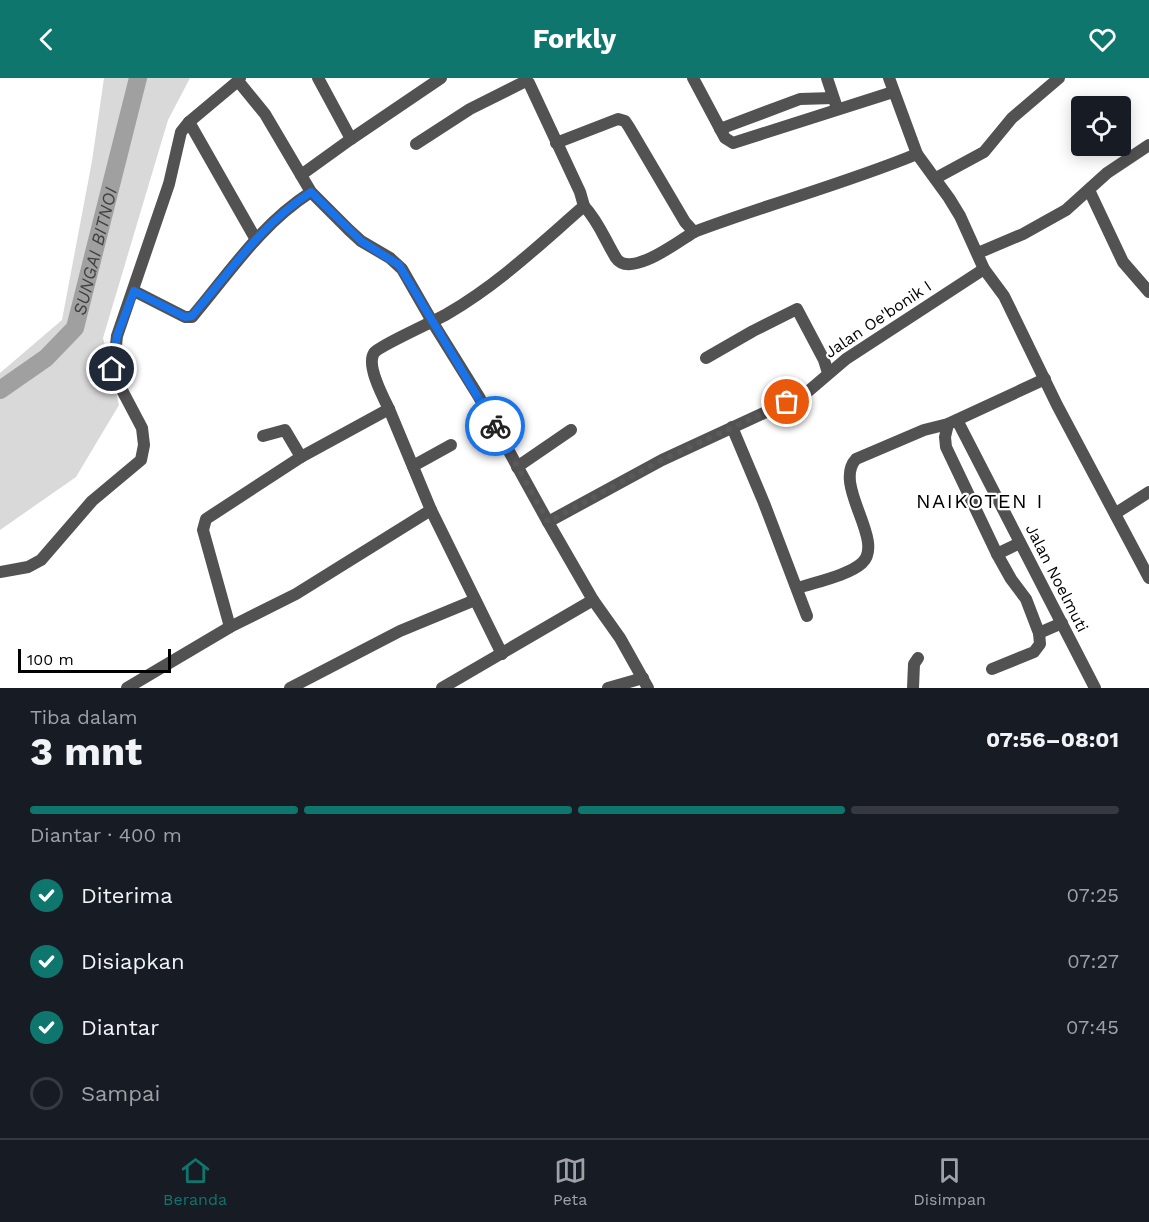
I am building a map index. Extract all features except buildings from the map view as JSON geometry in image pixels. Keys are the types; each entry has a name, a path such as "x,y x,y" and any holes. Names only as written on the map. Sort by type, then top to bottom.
{"street":[{"path":"318,78 351,139"},
{"path":"417,78 423,90"},
{"path":"301,175 441,78"},
{"path":"693,78 727,141 737,143 835,104 893,92"},
{"path":"827,78 835,104"},
{"path":"889,78 917,154 936,178 960,216 984,269 1004,296 1149,578"},
{"path":"936,178 984,152 1012,118 1059,78"},
{"path":"0,573 28,567 41,560 92,501 141,460 144,445 142,428 112,369 117,336 169,184 181,132 189,122 239,79 265,114 311,192 361,241 399,265 479,397 593,600 620,638 645,683 608,688"},
{"path":"416,144 470,109 524,81 529,84 574,179 584,206 600,226 617,261 631,266 651,258 694,232 750,211 868,174 917,154"},
{"path":"720,129 800,99 835,104"},
{"path":"556,144 618,118 623,120 685,222 694,232"},
{"path":"189,122 255,238"},
{"path":"978,253 1066,210 1107,173 1149,145"},
{"path":"1089,190 1123,262 1149,292"},
{"path":"134,291 185,317 192,316 255,238 282,212 311,192"},
{"path":"501,654 431,510 372,365 374,353 380,347 433,323 500,280 584,206"},
{"name":"Jalan Oe'bonik I","path":"548,522 662,460 805,394 846,358 984,269"},
{"path":"706,358 797,309 824,360 828,373"},
{"path":"798,588 858,566 868,556 863,522 849,482 850,467 856,459 924,430 952,422 1045,379"},
{"path":"230,627 203,530 206,519 301,458 389,409"},
{"path":"952,422 945,437 946,447 997,554 1026,599 1039,633 1040,644 1034,652 992,669"},
{"name":"Jalan Noelmuti","path":"952,422 988,481 1095,688"},
{"path":"732,427 798,588 807,616"},
{"path":"263,436 285,430 301,458"},
{"path":"517,467 571,430"},
{"path":"413,466 451,446"},
{"path":"967,492 988,481"},
{"path":"1116,513 1149,492"},
{"path":"128,688 230,627 296,594 431,510"},
{"path":"997,554 1020,543"},
{"path":"290,688 400,631 475,600"},
{"path":"442,688 593,600"},
{"path":"1039,633 1062,623"},
{"path":"914,688 914,664 918,658"}],"shaded area":[{"path":"104,78 190,78 168,120 103,338 119,405 76,477 0,530 0,373 62,320 92,161"}],"waterway":[{"name":"SUNGAI BITNOI","path":"0,390 46,358 75,328 138,78"}],"way so far":[{"path":"495,426 548,522 662,460 787,402"}],"district":[{"name":"NAIKOTEN I","path":"980,501"}],"route":[{"path":"112,369 117,336 134,291 185,317 192,316 255,238 282,212 311,192 361,241 399,265 495,426"}]}
